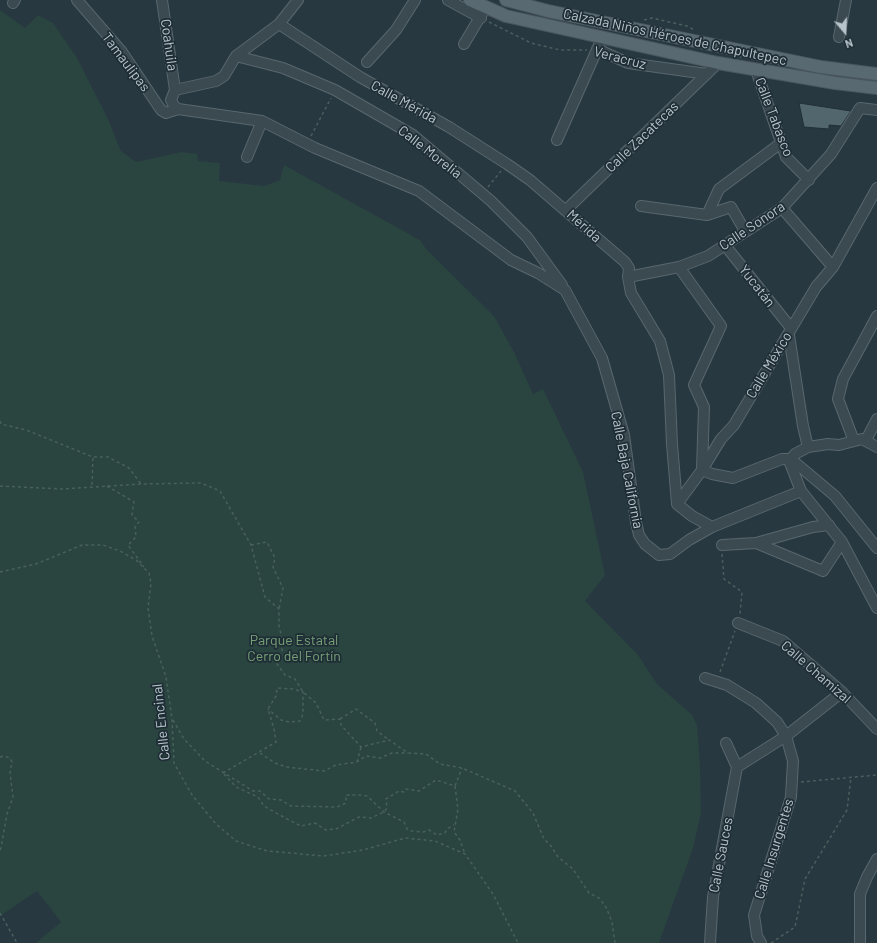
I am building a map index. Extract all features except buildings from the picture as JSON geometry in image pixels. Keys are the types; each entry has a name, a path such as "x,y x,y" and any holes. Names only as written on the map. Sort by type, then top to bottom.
{"main road":[{"name":"Calzada Niños Héroes de Chapultepec","path":"470,0 483,12 718,64 835,83 877,88"},
{"name":"Calzada Niños Héroes de Chapultepec","path":"506,0 548,11 821,67 877,74"}],"street":[{"name":"Tamaulipas","path":"77,0 122,52 161,110 166,113 178,109 194,111"},
{"name":"Coahuila","path":"162,0 175,90 171,100 178,109"},
{"path":"175,90 216,81 224,76 236,56 279,24 298,0"},
{"path":"367,62 396,30 415,0"},
{"path":"448,0 483,12 464,44"},
{"path":"839,37 846,0"},
{"name":"Calle Mérida","path":"279,24 360,77 449,127 530,180"},
{"path":"557,140 602,38"},
{"name":"Veracruz","path":"597,49 628,63 707,74"},
{"name":"Calle Morelia","path":"236,56 283,68 335,90 413,135 483,194 527,237 565,290"},
{"name":"Calle Zacatecas","path":"566,210 718,64"},
{"name":"Calle Tabasco","path":"756,70 786,157 809,180"},
{"name":"Calle Sonora","path":"628,277 679,267 708,256 724,244 782,208 831,154 860,108 877,110"},
{"name":"Calle Baja California","path":"194,111 262,121 307,143 419,190 511,260 538,273 565,290 602,358 624,435 633,490 636,522 640,535 645,544 659,555 670,554 689,540 712,527 801,491"},
{"path":"247,157 262,121"},
{"path":"707,215 719,189 781,143"},
{"name":"Mérida","path":"530,180 625,262 629,268 628,277 631,294 660,341 669,374 672,444 677,504"},
{"name":"Calle México","path":"677,504 702,470 721,439 734,425 816,287 833,267 877,188"},
{"path":"641,206 707,215 731,207 745,231"},
{"path":"782,208 833,267"},
{"name":"Yucatán","path":"724,244 790,332"},
{"path":"679,267 721,326 694,386 704,407 702,470 712,474 733,478 782,459 791,459 835,496 877,548"},
{"path":"854,441 838,399 842,379 877,316"},
{"path":"790,332 803,426 808,447"},
{"path":"866,440 877,419"},
{"path":"877,447 866,440 854,441 839,445 808,447 795,454 791,459 791,466 801,491 842,542 877,608"},
{"path":"677,504 692,516 712,527"},
{"path":"722,545 756,543 813,527 829,525"},
{"path":"756,543 823,571 842,542"},
{"name":"Calle Chamizal","path":"738,623 784,641 842,692 877,729"},
{"name":"Calle Insurgentes","path":"705,678 727,685 756,703 777,722 786,736 793,761 791,797 754,915 757,936 761,943"},
{"path":"726,743 737,767 786,736 842,692"},
{"name":"Calle Sauces","path":"710,943 713,897 737,767"},
{"path":"860,943 860,894 867,876 877,859"}],"path":[{"name":"Veracruz","path":"483,12 531,44 560,50 597,49"},
{"path":"307,143 335,90"},
{"path":"483,194 507,164"},
{"path":"0,421 2,424 26,430 93,457 108,457 129,468 141,484"},
{"path":"92,486 93,457"},
{"path":"0,486 62,489 106,485 201,483 220,491 251,545 265,597 279,609"},
{"path":"106,485 134,502 132,515 139,522 135,526 136,537 128,546 148,573"},
{"path":"251,545 267,542 275,558 273,567 283,588 279,609 279,627 282,637 282,651 275,662 285,675 294,679 316,704 324,720 340,719 356,709 375,723 378,731 408,753"},
{"path":"0,572 36,564 82,545 103,545 120,551 136,560 148,573"},
{"path":"716,682 738,623 742,592 724,579 722,570 722,545"},
{"name":"Calle Encinal","path":"148,573 151,583 148,608 152,636 166,676 172,719 174,763 192,795 216,824 236,841 267,851 324,856 363,850 405,838 435,841 465,854"},
{"path":"223,773 260,753 276,742 268,709 276,696 277,688 293,689 304,692"},
{"path":"268,709 281,720 288,722 300,721 303,714 304,692"},
{"path":"172,719 184,739 205,762 253,791 260,791 269,799 281,800 291,806 337,807 346,804 346,795 352,794 367,796 384,812 404,822 407,829 412,831 423,832 429,830 437,835 445,833 447,829 454,825"},
{"path":"340,719 341,725 362,747"},
{"path":"362,747 389,740"},
{"path":"357,762 362,747"},
{"path":"260,753 274,763 286,767 324,771 336,765 357,762 366,756 380,758 392,754 426,754 440,764 462,768 516,791 533,813 544,839 551,846 558,857 574,869 589,892 599,898 606,907 612,922 615,943"},
{"path":"0,758 4,756 10,758 12,762 10,773 13,797 7,814 0,853"},
{"path":"462,768 455,786 458,808 454,832 460,840 465,854 493,894 518,943"},
{"path":"223,773 236,787 258,796 264,806 301,826 315,824 326,830 336,829 359,817 372,818 384,812 387,808 386,799 399,791 404,792 406,789 418,791 436,780 455,786"},
{"path":"792,782 877,775"},
{"path":"771,943 795,927 806,879 847,810 851,777"},
{"path":"0,913 17,943"}],"green space":[{"name":"Parque Estatal Cerro del Fortín","path":"0,10 25,28 38,15 53,23 77,58 107,117 121,151 136,162 181,152 197,154 198,161 220,163 219,181 264,186 280,180 284,165 420,240 426,249 494,316 514,352 533,394 543,389 583,472 605,575 585,601 638,655 657,684 692,715 697,725 701,813 693,848 659,943 36,943 61,922 37,891 0,916"}]}
